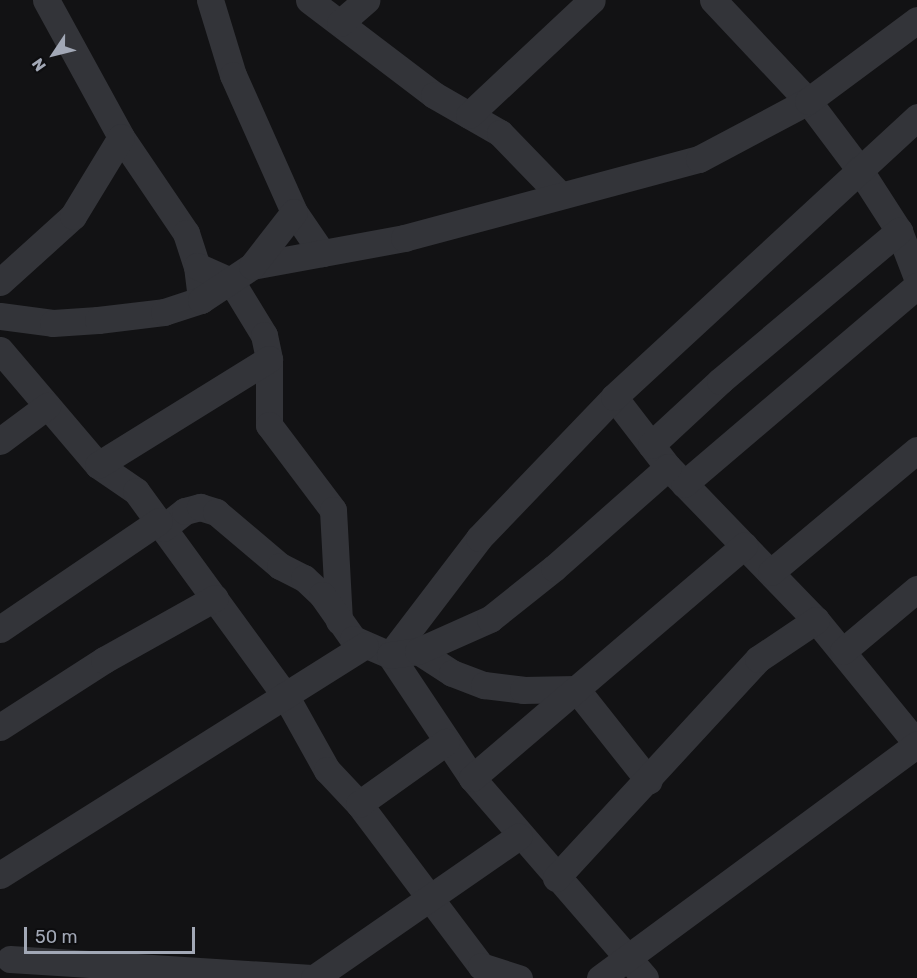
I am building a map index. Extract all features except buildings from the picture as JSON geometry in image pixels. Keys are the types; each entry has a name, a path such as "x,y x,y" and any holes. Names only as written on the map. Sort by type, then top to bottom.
{"street":[{"path":"46,0 121,137 186,233 197,266 201,300"},
{"path":"210,0 233,75 294,212 322,253"},
{"path":"309,0 434,95 500,133 526,156 560,195"},
{"path":"340,23 366,0"},
{"path":"469,115 592,0"},
{"path":"713,0 808,101 859,169 899,231 917,278"},
{"path":"197,266 241,273 322,253 404,238 699,159 808,101 917,20"},
{"path":"390,655 479,538 614,397 917,117"},
{"path":"0,282 73,216 121,137"},
{"path":"0,316 53,323 164,312 201,300 241,273 294,212"},
{"path":"651,445 899,231"},
{"path":"241,273 266,347 269,425 333,510 339,621"},
{"path":"0,629 161,524 185,511 200,507 216,512 280,566 304,578 353,639 390,655 418,651 490,619 917,286"},
{"path":"201,300 241,315 266,347"},
{"path":"98,465 266,347"},
{"path":"0,350 98,465 136,491 285,695 327,770 359,804 428,899 481,966 519,978"},
{"path":"600,978 637,968 917,744 816,620 676,475 614,397"},
{"path":"0,441 47,406"},
{"path":"771,573 917,450"},
{"path":"472,778 744,546"},
{"path":"843,651 917,589"},
{"path":"0,727 104,660 215,598"},
{"path":"556,878 649,781 758,659 816,620"},
{"path":"0,875 365,645"},
{"path":"418,651 452,673 484,686 523,690 576,689"},
{"path":"390,655 472,778 519,836 637,968"},
{"path":"576,689 649,781"},
{"path":"359,804 446,742"},
{"path":"11,961 314,978 343,970 428,899 519,836"}]}
